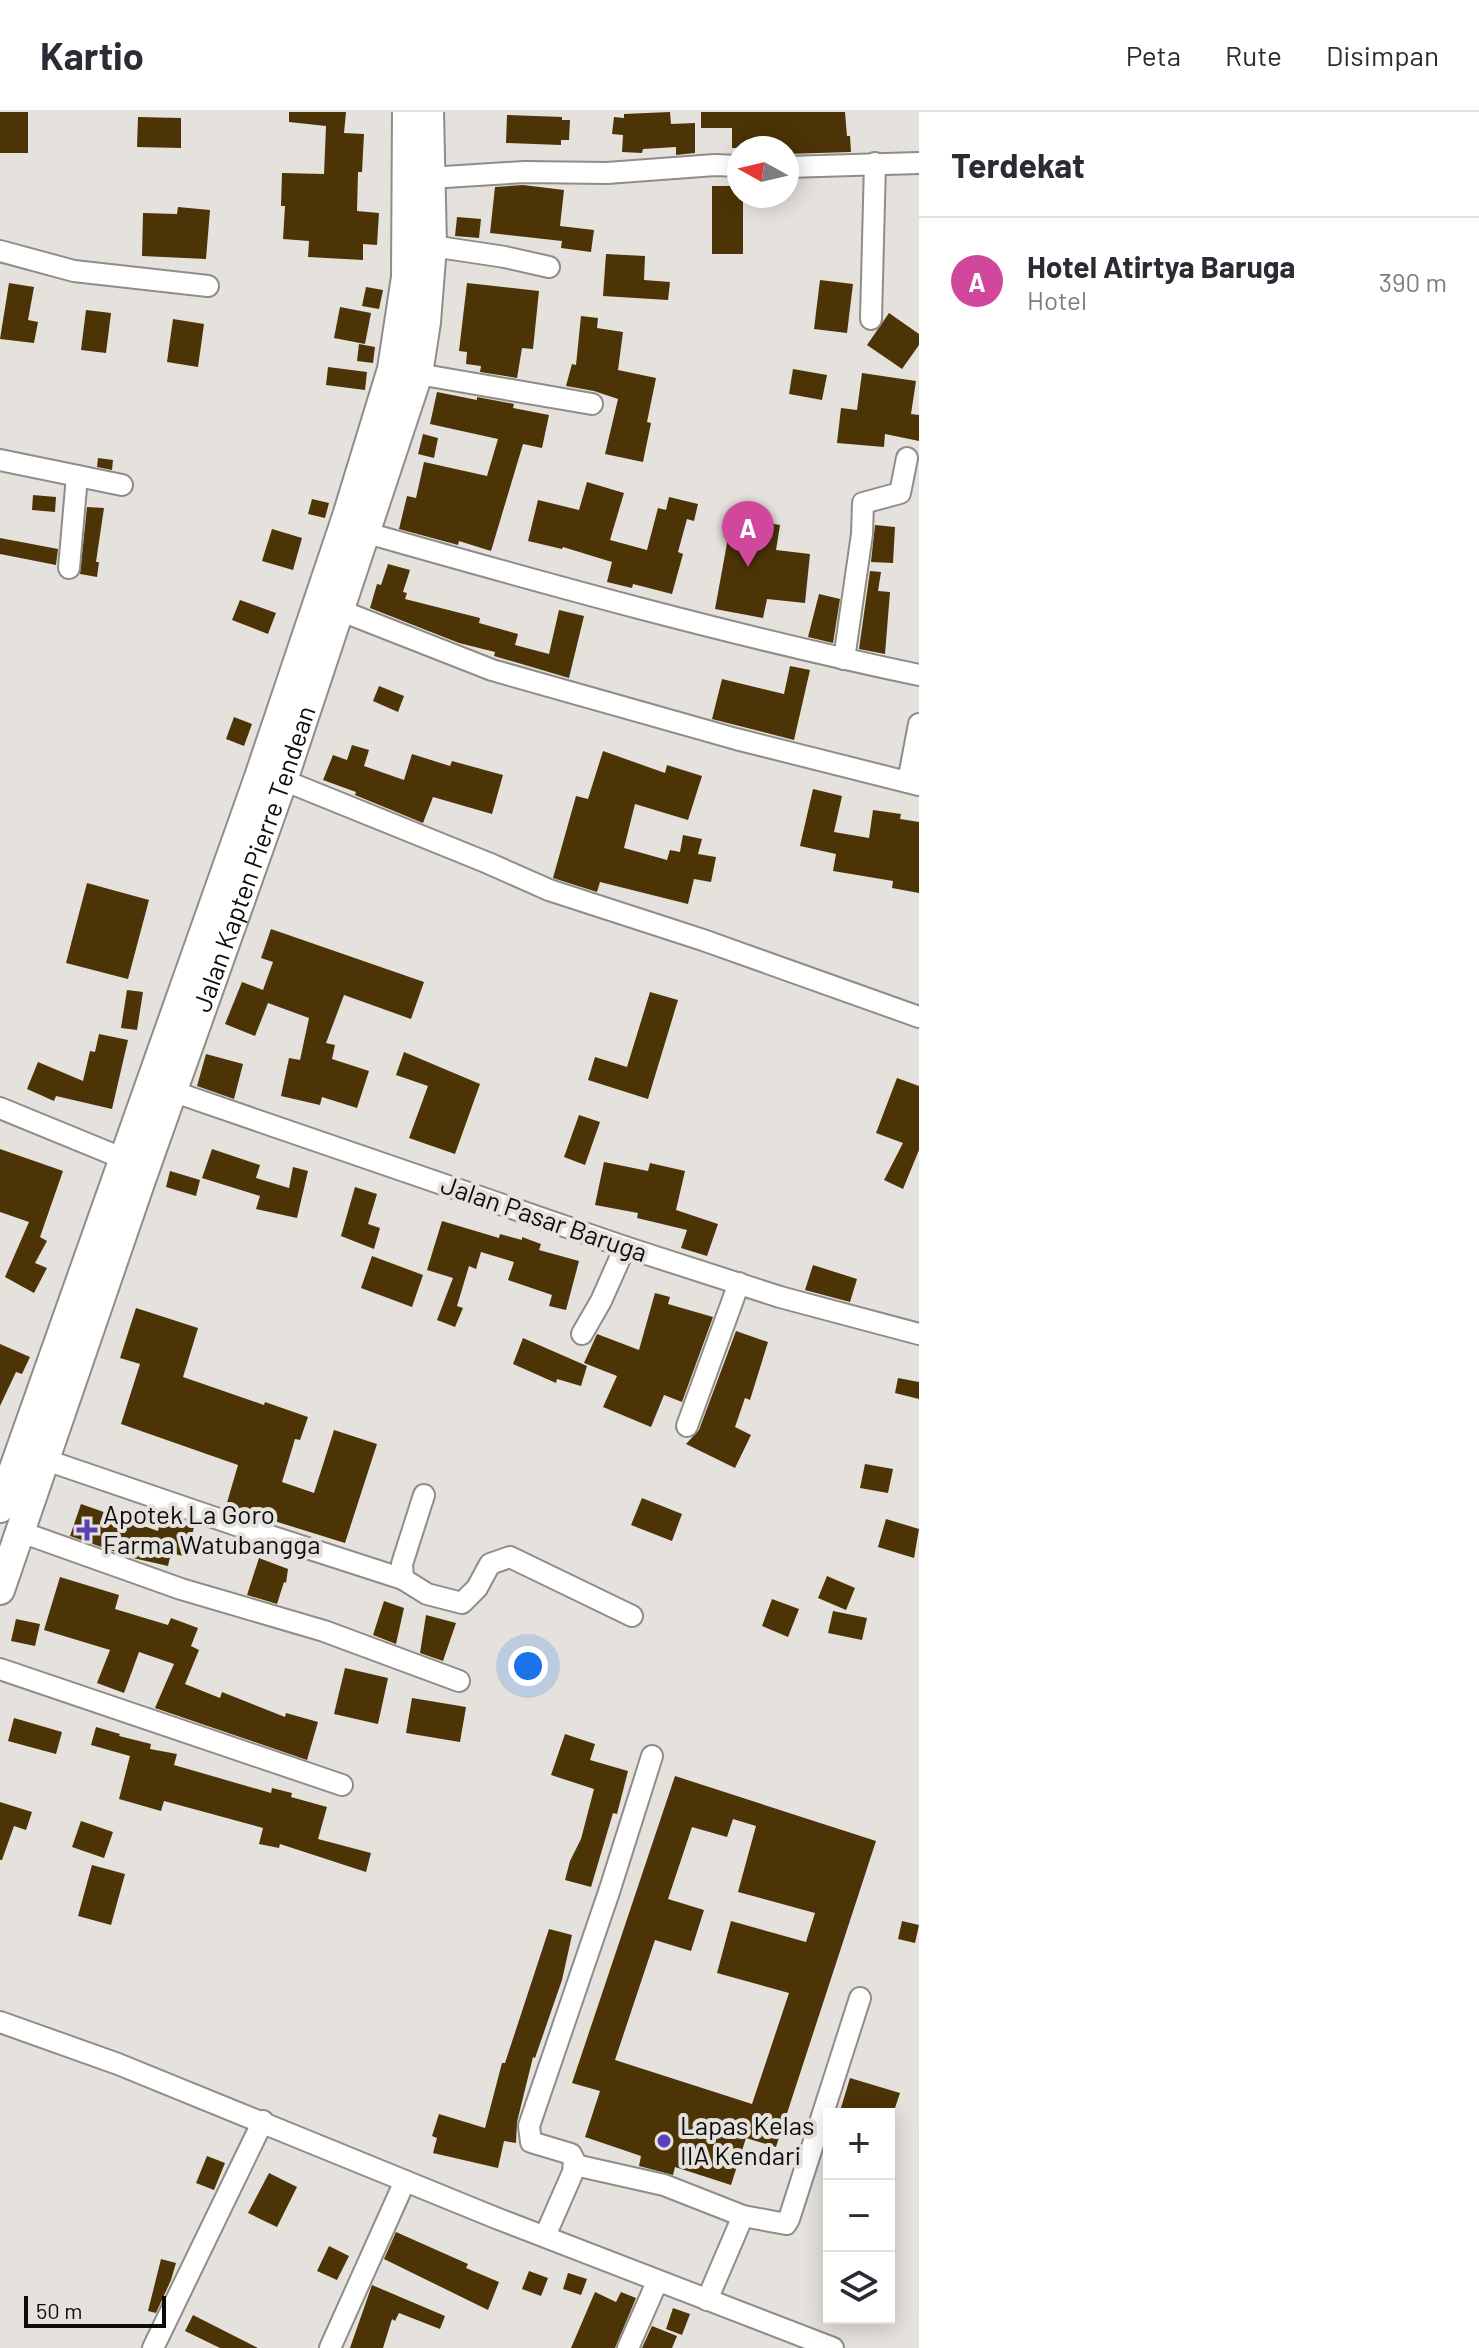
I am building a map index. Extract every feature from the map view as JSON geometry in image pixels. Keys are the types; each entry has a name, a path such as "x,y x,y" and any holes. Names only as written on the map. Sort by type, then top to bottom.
{"highway":[{"name":"Jalan Kapten Pierre Tendean","path":"0,1590 46,1460 255,789 347,516 392,369 406,277 407,112"},
{"name":"Jalan Kapten Pierre Tendean","path":"0,1508 122,1158 162,1087 283,780 418,374 432,246 429,112"}],"street":[{"path":"871,319 875,163"},
{"path":"799,166 919,163"},
{"path":"429,178 727,166"},
{"path":"432,246 549,267"},
{"path":"0,251 74,271 208,286"},
{"path":"418,374 592,404"},
{"path":"844,659 862,534 863,503 900,493 907,458"},
{"path":"0,460 122,485"},
{"path":"69,568 77,476"},
{"path":"367,533 642,611 919,675"},
{"path":"339,610 492,670 736,739 913,784 919,724"},
{"path":"283,780 549,890 627,918 703,940 919,1017"},
{"name":"Jalan Pasar Baruga","path":"162,1087 625,1247 780,1297 919,1334"},
{"path":"0,1108 122,1158"},
{"path":"582,1334 601,1301 625,1247"},
{"path":"687,1426 739,1283"},
{"path":"46,1460 403,1579 427,1594 462,1603 477,1588 490,1564 510,1557 632,1616"},
{"path":"403,1579 402,1564 424,1495"},
{"path":"21,1532 154,1581 324,1631 459,1681"},
{"path":"0,1669 342,1785"},
{"path":"545,2236 575,2165 571,2154 531,2142 529,2126 652,1756"},
{"path":"575,2165 664,2185 743,2216 786,2224 860,1998"},
{"path":"0,2022 263,2121 405,2181 707,2300 778,2339 833,2348"},
{"path":"153,2348 263,2121"},
{"path":"330,2348 405,2181"},
{"path":"707,2300 743,2216"},
{"path":"628,2348 657,2282"}],"building":[{"path":"0,112 28,112 28,153 0,153"},
{"path":"289,112 346,112 344,133 364,134 362,172 358,172 357,211 379,213 377,245 363,244 363,260 308,257 309,241 283,239 285,206 281,206 282,173 324,174 326,126 289,122"},
{"path":"670,112 671,124 695,123 695,153 676,155 676,147 643,149 642,153 622,152 623,135 612,134 614,117"},
{"path":"701,112 845,112 851,152 799,154 799,136 732,136 732,128 701,128"},
{"path":"507,115 570,120 569,140 561,140 561,145 506,143"},
{"path":"138,117 181,118 181,148 137,147"},
{"path":"523,185 564,190 560,226 594,230 591,252 561,248 562,241 490,233 495,187"},
{"path":"712,186 727,186 727,208 743,208 743,254 712,254"},
{"path":"178,207 210,210 206,259 142,256 143,213 177,214"},
{"path":"457,217 481,219 479,238 455,236"},
{"path":"606,254 645,256 644,280 670,282 668,300 603,296"},
{"path":"820,280 853,284 847,333 814,329"},
{"path":"9,283 34,287 28,320 38,322 34,343 0,339"},
{"path":"467,283 539,291 533,349 522,348 517,378 480,372 481,366 466,364 467,352 459,351"},
{"path":"366,287 383,290 379,309 362,306"},
{"path":"340,307 371,313 365,344 334,338"},
{"path":"86,310 111,313 106,353 81,350"},
{"path":"889,313 919,334 919,345 902,369 867,345"},
{"path":"581,316 598,318 597,328 623,332 618,370 656,378 643,462 605,454 618,399 566,386 572,364 576,365"},
{"path":"173,319 204,324 198,367 167,362"},
{"path":"359,344 375,347 373,363 357,361"},
{"path":"328,367 367,372 365,390 326,385"},
{"path":"793,369 827,375 822,400 789,394"},
{"path":"862,373 916,381 911,414 919,415 919,441 885,434 884,447 837,443 841,408 857,410"},
{"path":"437,392 514,404 513,408 549,415 542,448 523,444 491,551 399,529 407,496 416,498 424,462 487,476 498,439 430,424"},
{"path":"423,434 438,438 434,458 418,454"},
{"path":"98,458 113,460 112,470 97,467"},
{"path":"587,482 624,493 610,540 647,550 658,508 666,510 669,497 698,504 694,521 687,519 678,552 683,554 672,594 633,584 632,588 607,582 612,562 563,547 528,541 538,500 579,510"},
{"path":"33,495 56,497 55,512 32,510"},
{"path":"312,499 329,503 325,518 308,514"},
{"path":"87,507 104,508 96,562 99,562 97,577 80,574"},
{"path":"732,516 780,525 776,550 810,554 805,603 767,599 763,618 715,609"},
{"path":"875,525 895,527 893,563 871,562"},
{"path":"272,529 302,538 293,570 262,561"},
{"path":"0,538 58,549 56,565 0,554"},
{"path":"388,564 410,570 403,592 407,593 405,599 480,618 479,623 518,634 515,645 549,654 559,610 584,616 569,678 494,656 495,652 459,643 370,608 377,584 381,585"},
{"path":"870,571 881,572 878,591 890,592 885,654 859,649"},
{"path":"819,594 840,599 833,643 808,637"},
{"path":"240,600 276,613 268,634 232,620"},
{"path":"790,666 810,670 794,740 712,719 722,679 784,694"},
{"path":"379,686 404,696 398,712 373,701"},
{"path":"234,717 252,724 244,746 226,739"},
{"path":"352,745 369,750 364,766 404,780 412,754 450,766 452,761 503,775 492,814 433,797 423,823 323,780 333,755 347,760"},
{"path":"603,751 665,773 667,765 702,776 688,820 635,804 624,848 667,860 670,850 680,852 683,835 702,839 698,854 716,857 711,882 694,879 688,904 600,882 597,892 553,878 576,796 588,799"},
{"path":"813,789 842,796 834,832 869,838 873,810 901,814 900,819 919,822 919,893 892,888 893,881 833,871 836,854 800,846"},
{"path":"87,883 149,900 128,979 66,963"},
{"path":"271,929 424,982 411,1019 344,995 326,1043 335,1045 332,1059 369,1071 357,1108 322,1097 320,1105 281,1096 289,1058 300,1060 309,1018 268,1003 255,1036 225,1024 242,982 263,990 273,962 261,958"},
{"path":"127,990 143,992 137,1030 121,1028"},
{"path":"650,992 678,1000 648,1099 588,1080 595,1057 627,1067"},
{"path":"99,1034 128,1040 112,1109 56,1096 54,1101 27,1089 38,1062 83,1081 90,1051 95,1052"},
{"path":"404,1052 480,1084 455,1154 409,1138 428,1086 396,1075"},
{"path":"206,1054 243,1064 234,1099 197,1086"},
{"path":"897,1078 919,1086 919,1150 903,1189 884,1180 903,1143 876,1133"},
{"path":"579,1115 600,1122 585,1165 564,1157"},
{"path":"0,1149 63,1171 40,1237 47,1241 35,1263 47,1268 34,1293 5,1277 29,1222 0,1212"},
{"path":"212,1149 260,1165 256,1178 289,1188 293,1167 308,1171 297,1218 256,1209 260,1196 202,1178"},
{"path":"604,1162 648,1171 650,1163 685,1171 676,1210 718,1224 707,1256 681,1248 687,1230 637,1218 638,1213 595,1205"},
{"path":"170,1171 200,1180 196,1196 166,1187"},
{"path":"355,1187 377,1194 368,1224 380,1228 374,1249 341,1236"},
{"path":"442,1221 499,1238 500,1234 522,1240 522,1237 541,1244 539,1250 579,1261 566,1310 549,1306 552,1295 508,1280 514,1262 481,1252 476,1269 469,1266 457,1306 463,1308 455,1327 437,1320 453,1278 427,1270"},
{"path":"372,1256 423,1275 412,1307 361,1288"},
{"path":"813,1265 857,1279 850,1302 805,1290"},
{"path":"655,1293 670,1297 668,1304 713,1317 682,1402 664,1395 651,1427 603,1407 617,1376 584,1363 597,1334 639,1350"},
{"path":"136,1308 198,1328 183,1377 308,1417 300,1440 295,1439 282,1482 314,1493 334,1430 377,1444 345,1543 226,1506 238,1465 121,1424 140,1364 120,1358"},
{"path":"736,1331 768,1342 750,1400 745,1398 735,1427 751,1435 735,1468 686,1444 699,1430"},
{"path":"523,1338 587,1366 581,1386 557,1379 556,1383 513,1364"},
{"path":"0,1344 30,1357 22,1374 16,1372 0,1406"},
{"path":"898,1378 919,1382 919,1399 895,1393"},
{"path":"865,1464 893,1469 888,1493 860,1488"},
{"path":"642,1498 682,1514 672,1541 631,1525"},
{"path":"81,1504 158,1531 161,1519 194,1527 187,1557 171,1553 168,1566 133,1558 70,1536"},
{"path":"886,1519 919,1529 914,1558 878,1547"},
{"path":"259,1558 288,1569 277,1604 247,1595"},
{"path":"827,1576 855,1588 846,1610 818,1598"},
{"path":"60,1577 119,1595 115,1609 168,1625 171,1618 198,1628 191,1646 199,1650 185,1684 220,1698 222,1692 285,1717 286,1713 318,1722 307,1760 155,1708 174,1664 139,1652 124,1693 97,1683 110,1650 44,1630"},
{"path":"772,1599 799,1609 788,1637 762,1626"},
{"path":"384,1601 404,1608 396,1644 373,1635"},
{"path":"833,1611 867,1618 862,1640 828,1633"},
{"path":"426,1615 456,1623 443,1661 420,1653"},
{"path":"16,1619 40,1624 35,1646 11,1641"},
{"path":"345,1668 388,1678 378,1724 334,1714"},
{"path":"412,1698 466,1707 460,1742 406,1733"},
{"path":"14,1718 62,1732 56,1754 8,1741"},
{"path":"96,1727 151,1744 150,1749 177,1754 174,1765 271,1793 272,1788 292,1793 291,1797 327,1807 318,1839 371,1853 366,1872 280,1844 279,1848 259,1844 263,1828 164,1801 161,1811 119,1799 130,1756 91,1745"},
{"path":"565,1734 595,1744 590,1760 628,1771 617,1814 613,1813 591,1887 565,1880 581,1839 594,1789 551,1775"},
{"path":"675,1776 876,1841 776,2147 746,2138 731,2185 675,2167 673,2175 639,2166 641,2156 585,2137 600,2091 572,2083","holes":["733,1819 756,1826 738,1892 815,1913 806,1942 731,1921 717,1973 789,1993 752,2104 615,2060 655,1940 691,1951 704,1910 668,1899 692,1827 727,1837"]},
{"path":"0,1802 32,1812 26,1830 14,1826 2,1860 0,1860"},
{"path":"81,1821 113,1832 104,1858 72,1847"},
{"path":"92,1865 125,1874 111,1925 78,1916"},
{"path":"902,1921 919,1925 915,1943 898,1939"},
{"path":"549,1929 572,1935 562,1980 533,2057 517,2122 516,2143 504,2141 498,2168 433,2153 437,2138 432,2136 439,2114 485,2128 502,2063 505,2063"},
{"path":"850,2078 900,2093 895,2108 841,2108"},
{"path":"207,2156 225,2163 214,2190 196,2183"},
{"path":"269,2173 297,2187 277,2227 248,2213"},
{"path":"396,2232 468,2264 466,2268 499,2282 488,2310 384,2259"},
{"path":"329,2246 349,2256 337,2280 317,2271"},
{"path":"161,2259 176,2263 156,2313 148,2311"},
{"path":"529,2271 548,2278 541,2296 522,2289"},
{"path":"568,2273 587,2279 581,2295 563,2289"},
{"path":"372,2285 445,2316 440,2329 399,2313 395,2321 392,2319 383,2348 350,2348"},
{"path":"595,2292 616,2302 621,2292 636,2298 615,2348 571,2348"},
{"path":"673,2308 690,2314 682,2335 666,2329"},
{"path":"193,2315 258,2348 220,2348 185,2331"},
{"path":"652,2326 677,2336 672,2348 642,2348"}],"place":[{"name":"Hotel Atirtya Baruga","path":"748,567"},
{"name":"Apotek La Goro Farma Watubangga","path":"87,1530"},
{"name":"Lapas Kelas IIA Kendari","path":"664,2141"}]}
